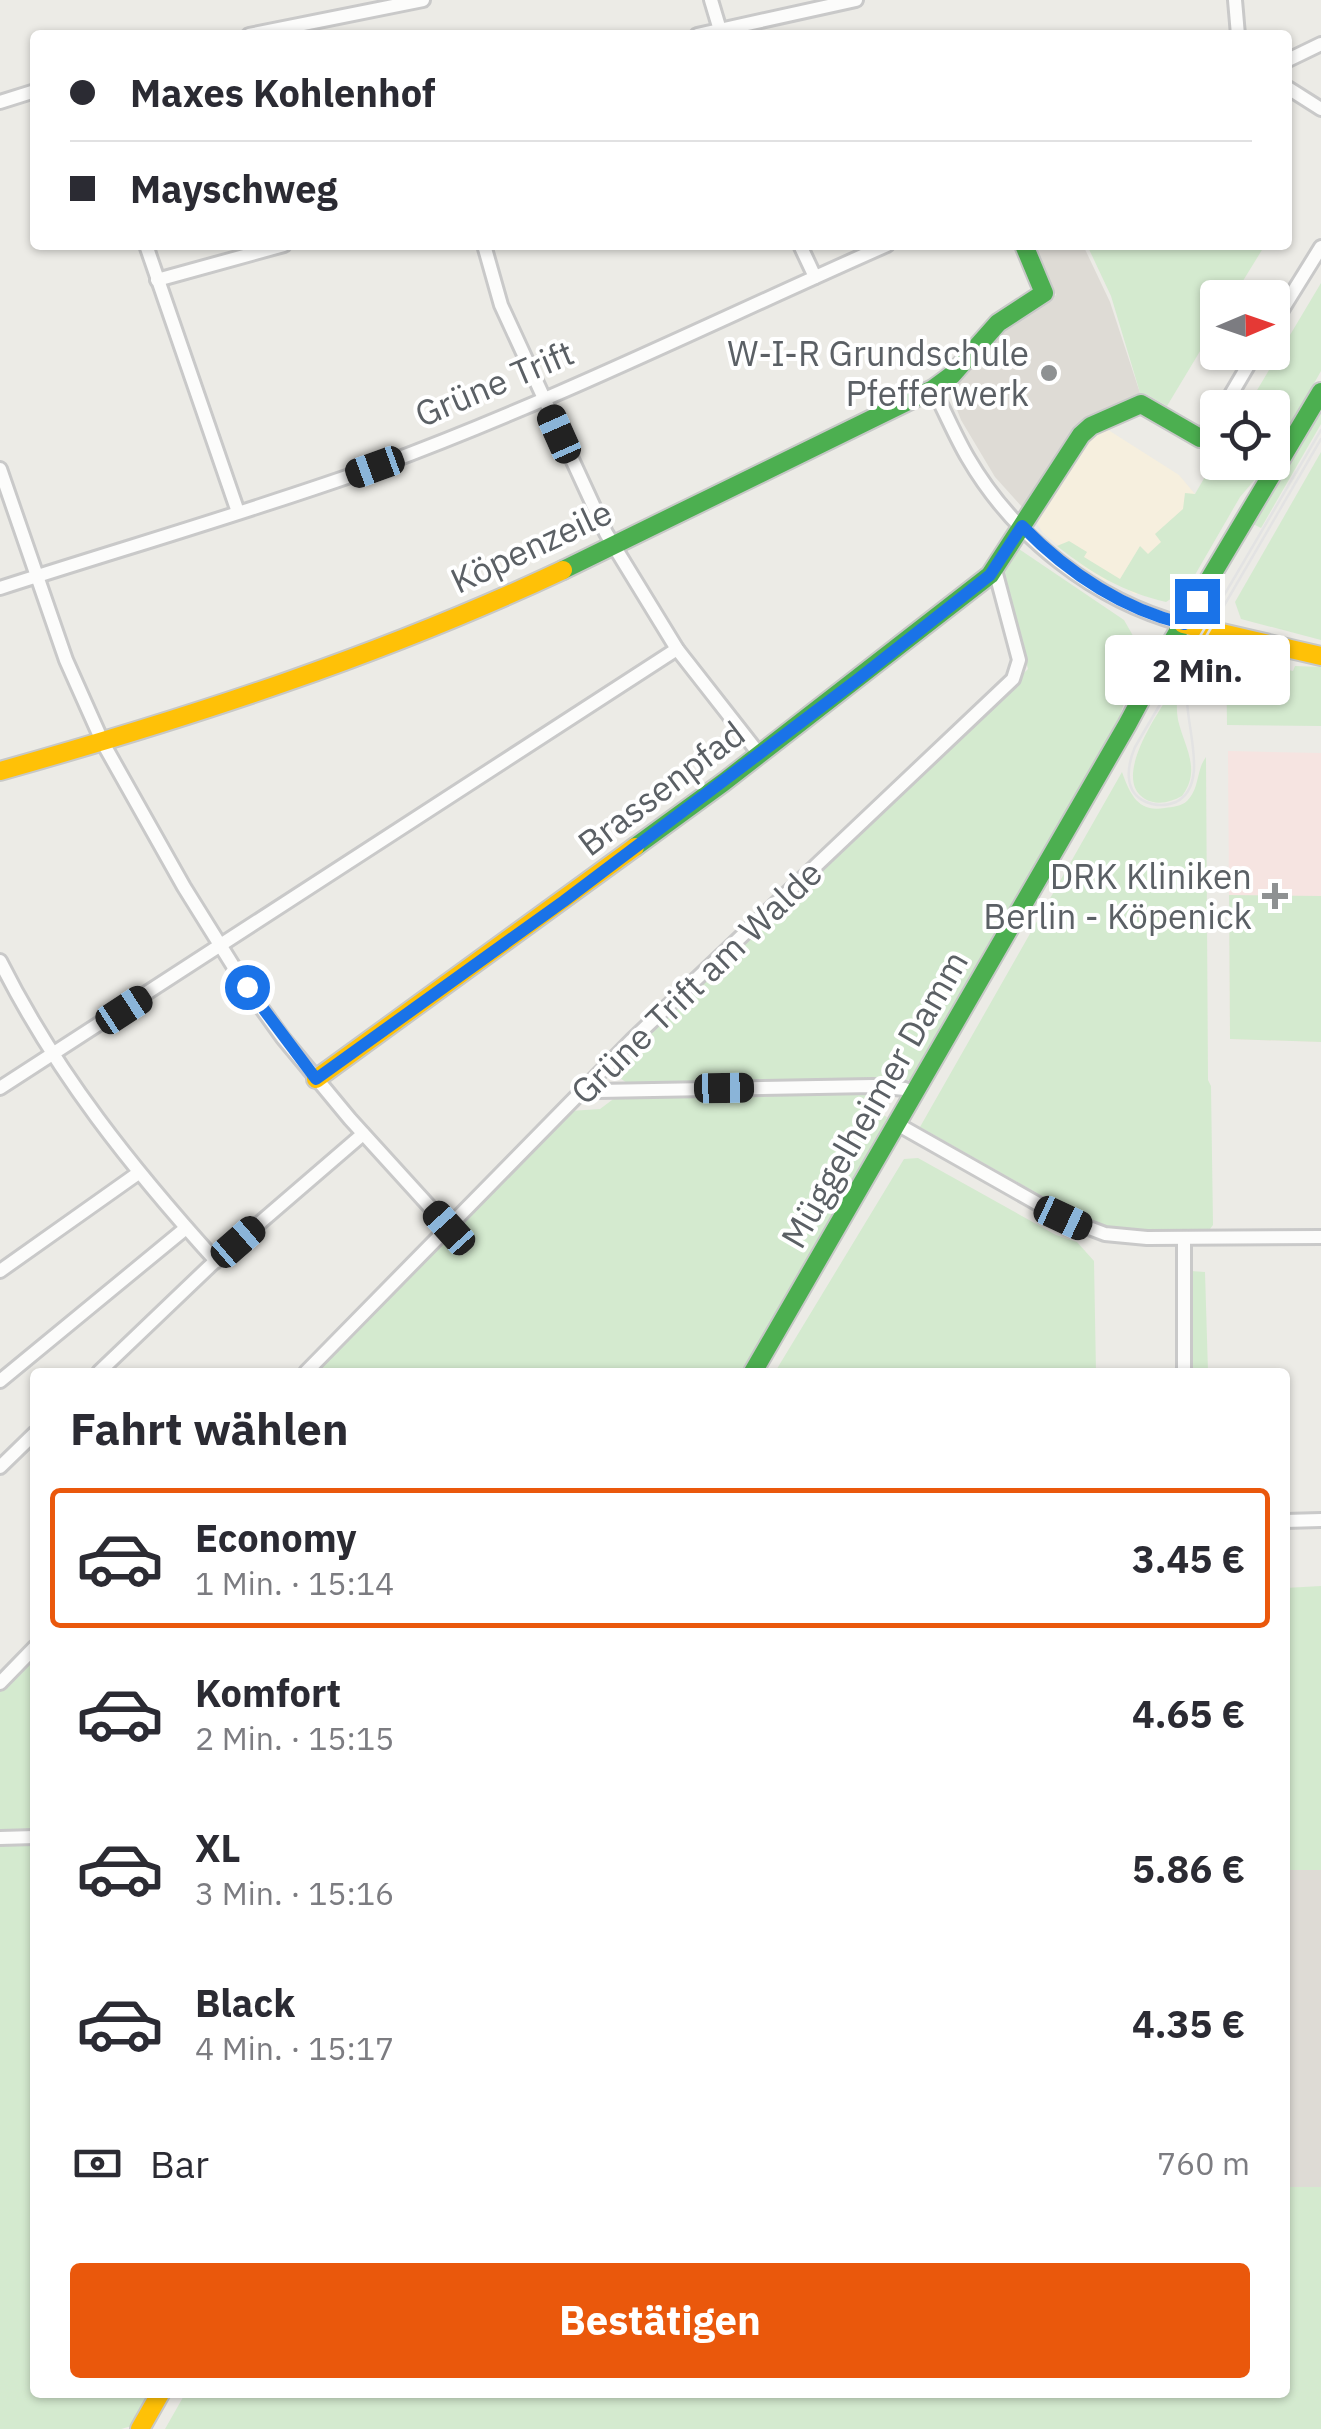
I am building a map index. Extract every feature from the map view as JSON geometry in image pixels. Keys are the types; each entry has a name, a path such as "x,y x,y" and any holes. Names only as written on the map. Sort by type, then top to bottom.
{"street":[{"path":"274,30 423,0"},
{"path":"711,0 720,30 856,0"},
{"path":"1235,0 1238,30"},
{"path":"1292,58 1321,44"},
{"path":"1292,91 1321,109"},
{"path":"0,102 30,93"},
{"path":"1290,297 1321,247"},
{"path":"148,250 238,512"},
{"path":"157,280 266,250"},
{"path":"485,250 501,305 614,545 677,649 760,755"},
{"path":"802,250 815,277"},
{"name":"Grüne Trift","path":"0,588 385,463 542,399 877,250"},
{"name":"Köpenzeile","path":"0,771 103,743 330,668 458,616 614,545 933,388 952,375 998,323 1044,293 1026,250"},
{"path":"933,388 968,458 1022,526 1096,588 1150,615 1321,656"},
{"name":"Müggelheimer Damm","path":"755,1368 1321,392"},
{"path":"1022,526 1081,435 1091,426 1144,404 1200,438"},
{"path":"0,469 66,660 103,743 221,947 316,1079 449,1228"},
{"name":"Brassenpfad","path":"316,1079 760,755 995,570 1022,526"},
{"name":"Grüne Trift am Walde","path":"310,1368 632,1040 1013,679 1019,660 995,570"},
{"path":"0,1088 677,649"},
{"path":"0,960 52,1056 138,1174 216,1261"},
{"path":"591,1084 598,1091 873,1086 906,1089 915,1094"},
{"path":"898,1124 1085,1228 1131,1238 1321,1237"},
{"path":"103,1368 216,1261 363,1134"},
{"path":"0,1270 138,1174"},
{"path":"0,1382 186,1228"},
{"path":"1184,1238 1184,1368"},
{"path":"0,1466 30,1438"},
{"path":"1290,1521 1321,1520"},
{"path":"0,1683 30,1652"},
{"path":"0,1838 30,1837"},
{"path":"140,2429 158,2398"}],"shaded area":[{"name":"W-I-R Grundschule Pfefferwerk","path":"1036,250 1085,250 1110,302 1141,396 1089,418 1074,432 1022,507 995,477 961,420 951,394 955,383 1008,322 1056,295"},
{"path":"1102,426 1179,475 1195,494 1136,595 1081,565 1037,524 1038,515 1086,437"},
{"name":"DRK Kliniken Berlin - Köpenick","path":"1228,751 1321,753 1321,1042 1230,1039"},
{"path":"1290,1870 1321,1870 1321,2187 1290,2187"}],"green space":[{"path":"1089,250 1262,250 1243,280 1200,280 1200,351 1167,406 1146,394 1141,396 1111,296"},
{"path":"1321,283 1321,371 1290,426 1290,390 1257,390 1269,370 1290,370 1290,335"},
{"path":"1321,405 1321,424 1290,478 1290,459"},
{"path":"1321,452 1321,640 1241,619 1235,602"},
{"path":"1203,480 1254,480 1240,497 1192,580 1187,578 1178,594 1166,602 1108,580 1057,546 1069,541 1087,552 1084,557 1120,579 1140,546 1148,554 1161,542 1155,534 1183,509 1185,493 1195,494"},
{"path":"1278,480 1289,480 1261,528 1253,524"},
{"path":"1016,547 1124,620 1140,648 1138,659 1118,722 912,1080 631,1086 609,1070 1028,669 1002,567"},
{"path":"1234,650 1263,664 1293,671 1295,666 1321,667 1321,726 1227,725 1226,653"},
{"path":"1175,686 1191,777 1182,796 1154,802 1136,789 1135,760"},
{"path":"1206,757 1213,1225 1210,1229 1109,1229 1070,1218 1042,1196 920,1127 1122,772 1142,805 1156,809 1174,807 1191,796"},
{"path":"1229,895 1321,896 1321,1042 1230,1039"},
{"path":"866,1091 866,1108 875,1105 876,1111 887,1117 744,1368 317,1368 570,1111 600,1109 616,1097"},
{"path":"918,1158 1056,1235 1077,1242 1094,1261 1096,1368 777,1368 904,1159"},
{"path":"1191,1271 1205,1272 1208,1368 1192,1368"},
{"path":"1321,1586 1321,1870 1290,1870 1290,1588"},
{"path":"30,1662 30,1833 0,1834 0,1692"},
{"path":"30,1841 30,2398 148,2398 132,2426 121,2429 0,2429 0,1842"},
{"path":"1290,2187 1321,2187 1321,2429 165,2429 183,2398 1290,2398"}],"tram line":[{"path":"1321,430 1135,747 1130,762 1130,785 1146,802 1176,802 1192,782 1194,752 1187,691 1194,665 1204,640 1321,439"}],"traffic: fast":[{"path":"563,570 933,389 952,375 998,323 1044,293 1026,250"},
{"path":"755,1368 1170,645 1321,392"},
{"path":"635,847 990,575 1081,435 1091,426 1141,404 1200,438"}],"traffic: slow":[{"path":"0,771 286,682 426,630 563,570"},
{"path":"1183,624 1321,656"},
{"path":"316,1079 635,847"},
{"path":"140,2429 158,2398"}],"place":[{"name":"W-I-R Grundschule Pfefferwerk","path":"1049,373"},
{"name":"DRK Kliniken Berlin - Köpenick","path":"1275,896"}],"route":[{"path":"247,987 316,1079 564,901 857,680 990,575 1022,526 1096,588 1150,615 1184,624 1197,601"}]}
